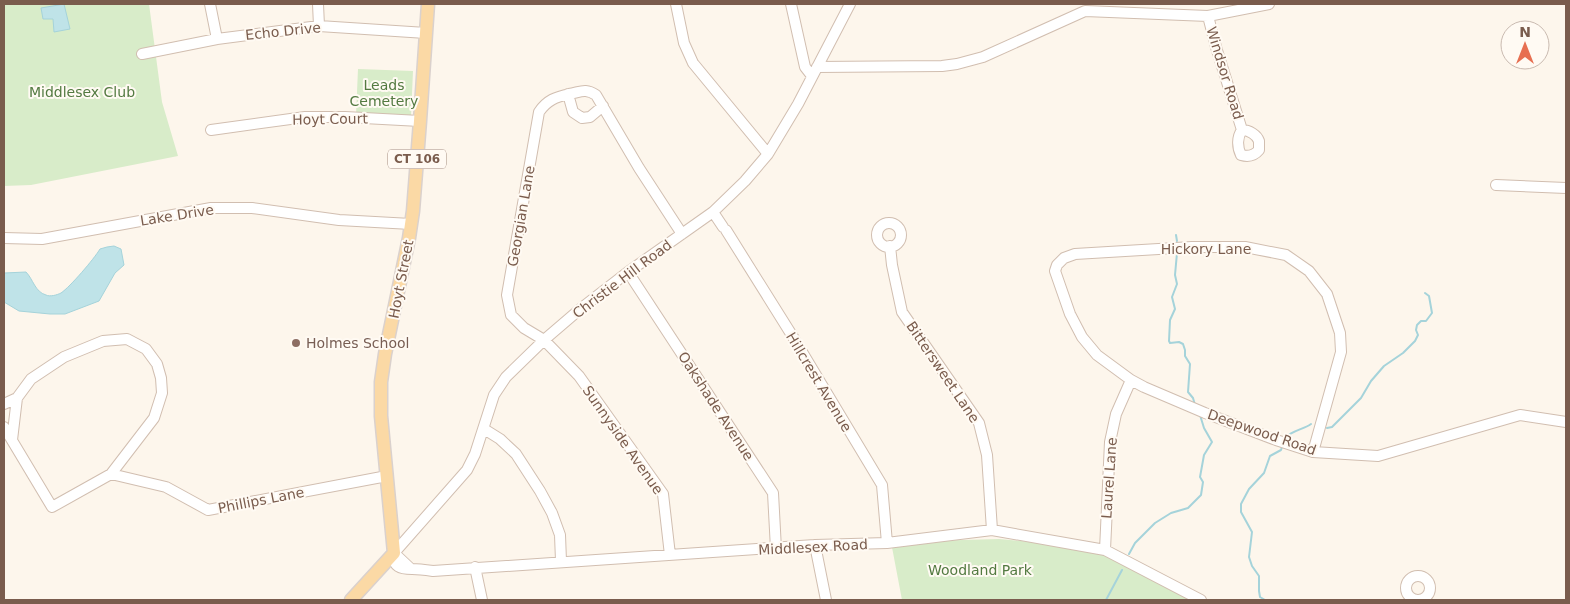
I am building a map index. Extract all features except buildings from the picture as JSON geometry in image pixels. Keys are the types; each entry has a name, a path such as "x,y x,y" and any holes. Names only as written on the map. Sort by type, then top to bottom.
{"main road":[{"name":"Hoyt Street","path":"394,553 380,404 381,382 411,224 428,4"},
{"path":"351,600 394,553"}],"street":[{"path":"210,4 217,39"},
{"path":"318,4 319,26"},
{"path":"676,4 684,43 693,63 768,154"},
{"path":"791,4 806,67 812,76"},
{"name":"Christie Hill Road","path":"394,553 467,470 484,429 494,395 506,377 544,340 628,272 713,212 745,181 768,154 798,104 850,4"},
{"path":"818,67 942,66 957,64 984,58 1084,12 1208,16 1269,4"},
{"name":"Windsor Road","path":"1208,16 1242,130"},
{"name":"Echo Drive","path":"142,54 217,39 319,26 426,33"},
{"name":"Georgian Lane","path":"544,340 524,328 511,315 507,295 539,112 546,103 554,98 584,90 596,95 639,168 682,234"},
{"path":"568,94 573,112 582,118 590,117 603,106"},
{"name":"Hoyt Court","path":"210,130 305,117 420,121"},
{"path":"1496,185 1566,188"},
{"name":"Lake Drive","path":"4,238 42,239 210,208 252,208 338,220 411,224"},
{"name":"Hillcrest Avenue","path":"713,212 793,337 882,485 887,543"},
{"name":"Bittersweet Lane","path":"890,246 902,312 979,423 987,455 992,530"},
{"name":"Hickory Lane","path":"1057,265 1064,258 1075,254 1224,246 1264,249 1286,255 1309,271 1327,294 1340,333 1341,352 1313,452"},
{"name":"Deepwood Road","path":"1057,265 1055,271 1063,297 1082,337 1097,354 1131,380 1205,413 1313,452 1378,456 1520,415 1566,422"},
{"name":"Oakshade Avenue","path":"628,272 773,493 776,549"},
{"path":"4,404 17,398 31,379 64,357 103,341 127,339 146,349 157,364 161,378 162,393 154,418 111,474 52,507 4,427"},
{"name":"Sunnyside Avenue","path":"544,340 578,376 664,494 670,555"},
{"name":"Laurel Lane","path":"1105,550 1110,442 1116,414 1131,380"},
{"path":"12,440 17,398"},
{"path":"484,429 500,439 516,454 540,491 552,513 560,535 561,562"},
{"name":"Phillips Lane","path":"111,474 166,487 208,510 387,476"},
{"name":"Middlesex Road","path":"394,553 411,569 433,570 815,545 887,543 992,530 1105,550 1200,600"},
{"path":"815,545 826,600"},
{"path":"475,567 482,600"}],"green space":[{"name":"Middlesex Club","path":"4,4 149,4 162,102 178,156 31,185 4,186"},
{"name":"Leads Cemetery","path":"358,69 413,71 411,116 356,115"},
{"name":"Woodland Park","path":"999,539 1041,543 1103,553 1203,600 902,600 891,542"}],"water":[{"path":"64,4 70,29 54,32 53,19 43,19 41,8"},
{"path":"114,246 121,249 124,265 115,273 99,301 65,314 19,311 4,302 4,273 26,272 39,291 48,296 56,295 70,285 100,249"}],"waterway":[{"path":"1176,235 1177,241"},
{"path":"1177,253 1175,275 1177,284 1172,297 1175,309 1170,320 1169,341 1170,343 1179,342 1183,344 1185,356 1190,364 1188,392 1193,398 1195,405"},
{"path":"1327,428 1332,427 1361,398 1371,381 1384,366 1403,353 1415,341 1418,335 1417,325 1421,321 1426,321 1432,313 1429,296 1425,293"},
{"path":"1129,554 1135,543 1155,523 1171,513 1188,508 1201,495 1203,482 1200,477 1204,455 1212,442 1204,428 1200,415"},
{"path":"1286,437 1311,424"},
{"path":"1265,600 1260,597 1259,576 1252,566 1249,557 1252,532 1241,512 1241,504 1249,489 1264,473 1270,456 1281,450 1282,447"},
{"path":"1106,600 1122,570"}],"place":[{"name":"Holmes School","path":"296,343"}]}
